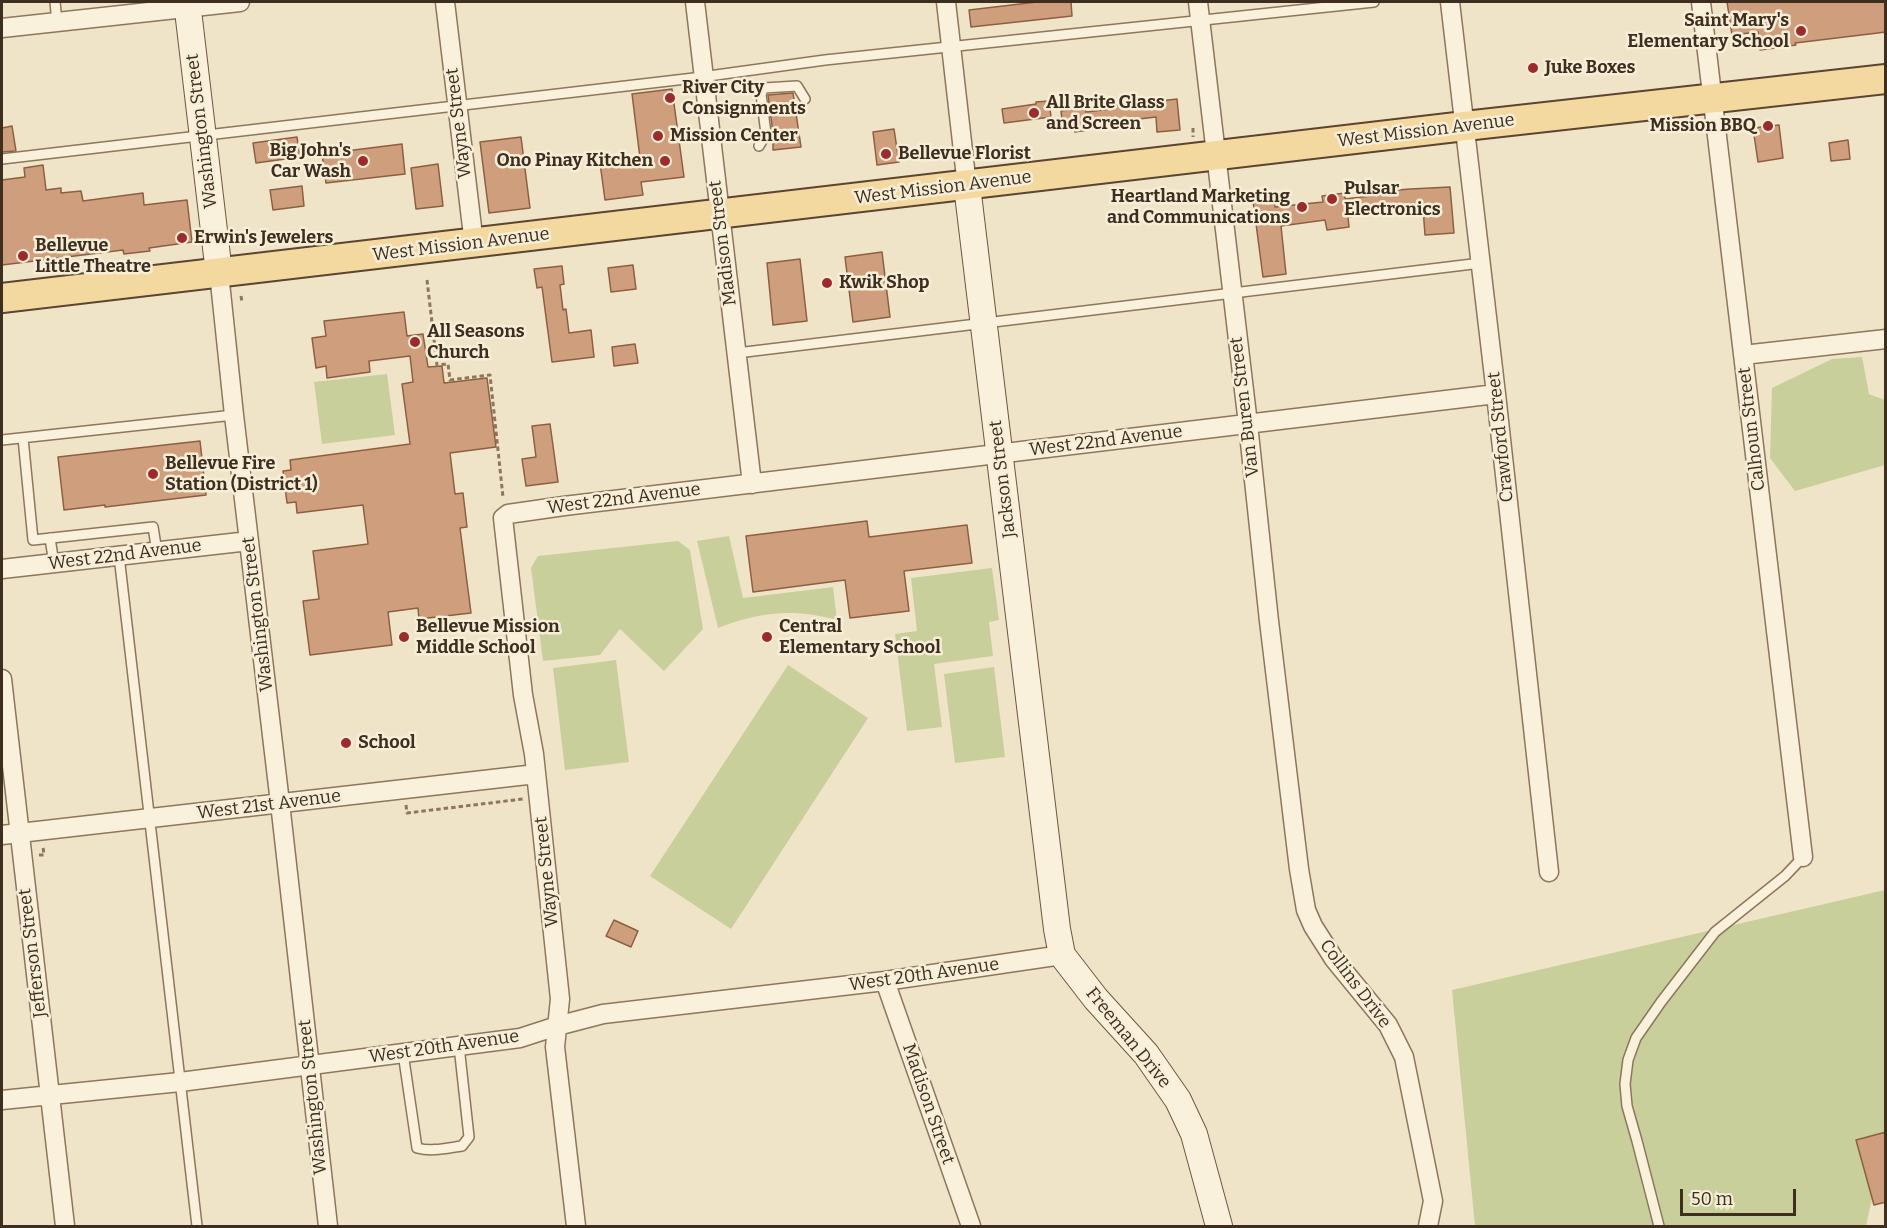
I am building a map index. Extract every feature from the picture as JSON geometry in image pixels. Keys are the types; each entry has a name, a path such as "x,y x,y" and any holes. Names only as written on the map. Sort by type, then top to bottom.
{"main road":[{"name":"West Mission Avenue","path":"2,298 1465,126 1886,79"}],"street":[{"path":"2,28 188,5 240,2"},
{"name":"Wayne Street","path":"445,2 474,244"},
{"name":"Madison Street","path":"695,2 752,484"},
{"name":"Jackson Street","path":"946,2 966,186 1055,918 1062,955"},
{"name":"Van Buren Street","path":"1198,2 1292,812"},
{"name":"Crawford Street","path":"1450,2 1549,872"},
{"name":"Calhoun Street","path":"1701,2 1803,857"},
{"name":"Washington Street","path":"188,5 328,1227"},
{"path":"1743,355 1886,339"},
{"name":"West 22nd Avenue","path":"503,518 516,512 1496,394"},
{"name":"Wayne Street","path":"503,518 523,695 536,774 560,999 555,1047 576,1227"},
{"name":"West 22nd Avenue","path":"2,569 249,541"},
{"name":"Jefferson Street","path":"2,679 10,834 50,1095 65,1227"},
{"name":"West 21st Avenue","path":"10,834 536,774"},
{"name":"Collins Drive","path":"1292,812 1306,910 1313,926 1334,959 1388,1025 1404,1057 1433,1201 1428,1227"},
{"name":"West 20th Avenue","path":"2,1100 180,1082 520,1038 603,1014 885,981 1062,955"},
{"name":"Freeman Drive","path":"1062,955 1096,999 1146,1054 1178,1100 1194,1134 1219,1227"},
{"name":"Madison Street","path":"885,981 971,1227"}],"lane":[{"path":"55,2 57,22"},
{"path":"2,159 825,60 1374,2"},
{"path":"759,146 766,134 761,94 764,88 797,86 805,99"},
{"path":"737,353 1481,263"},
{"path":"2,440 234,415"},
{"path":"22,438 33,540 153,527 157,552"},
{"path":"50,538 54,564"},
{"path":"119,556 197,1227"},
{"path":"1659,1227 1626,1106 1625,1084 1628,1060 1636,1038 1715,932 1785,876 1803,857"},
{"path":"403,1053 417,1148 433,1150 462,1146 469,1137 459,1046"}],"path":[{"path":"427,280 437,365 448,364 450,380 490,375 503,497"},
{"path":"241,296 242,302"}],"green space":[{"path":"1862,357 1869,394 1885,400 1885,465 1795,491 1770,458 1772,388 1832,359"},
{"path":"387,374 395,435 322,444 314,382"},
{"path":"729,536 743,598 833,587 837,620 806,614 777,613 748,618 718,628 697,541"},
{"path":"678,541 690,550 703,629 664,671 620,629 600,655 543,661 531,568 538,556"},
{"path":"992,568 999,620 989,622 993,656 934,664 942,727 907,731 895,634 917,631 911,578"},
{"path":"616,660 629,762 565,770 553,668"},
{"path":"788,665 868,718 731,929 650,876"},
{"path":"994,667 1005,757 955,763 944,674"},
{"path":"1885,890 1885,1140 1866,1226 1475,1226 1452,990"}],"building":[{"path":"1037,2 1071,2 1072,16 971,27 969,10"},
{"name":"Saint Mary's Elementary School","path":"1727,2 1886,2 1886,32 1795,43 1796,45 1760,50 1758,32 1732,35"},
{"name":"Mission Center","path":"672,89 684,177 641,182 643,195 605,200 600,163 640,158 632,94"},
{"path":"793,93 801,147 773,150 768,95"},
{"path":"1177,99 1180,130 1157,132 1156,117 1122,121 1122,126 1075,132 1074,128 1063,129 1061,111 1085,108 1086,112 1111,109 1117,104"},
{"path":"1049,101 1051,117 1004,123 1002,109"},
{"path":"1779,125 1783,158 1758,162 1753,128"},
{"path":"12,126 16,151 2,152 2,128"},
{"path":"894,129 899,162 877,165 873,132"},
{"path":"297,137 300,157 256,163 253,143"},
{"path":"521,137 530,208 489,213 480,142"},
{"path":"1848,140 1850,159 1831,161 1829,143"},
{"name":"Big John's Car Wash","path":"402,144 405,174 326,183 322,154"},
{"path":"438,164 443,206 416,209 411,168"},
{"path":"43,165 46,190 61,188 61,193 81,191 83,201 143,193 144,205 187,200 192,242 149,248 150,251 124,254 123,250 2,265 2,180 25,177 24,168"},
{"path":"302,186 304,206 273,210 270,190"},
{"path":"1450,187 1454,233 1425,235 1423,208 1348,217 1349,227 1327,230 1325,220 1281,226 1286,274 1263,277 1253,201 1274,199 1275,207 1323,202 1322,196 1345,193 1345,199 1387,194 1387,191"},
{"path":"882,252 890,317 853,322 845,257"},
{"path":"800,259 807,321 773,325 767,263"},
{"path":"633,265 636,289 611,292 608,268"},
{"path":"562,266 564,284 560,285 569,333 591,330 594,357 552,362 542,287 537,288 534,269"},
{"name":"Bellevue Mission Middle School","path":"404,312 407,336 423,334 428,367 442,366 444,383 487,378 496,447 450,453 455,494 463,493 467,527 460,528 471,613 419,619 418,608 388,612 392,645 310,655 303,601 319,599 313,551 368,544 363,505 297,513 296,502 287,503 283,471 291,470 290,460 410,444 402,384 413,382 410,356 369,361 370,372 327,378 326,366 316,368 312,338 326,336 324,321"},
{"path":"635,344 638,363 614,366 612,347"},
{"path":"550,424 558,482 526,486 522,459 536,457 532,426"},
{"path":"200,441 206,495 64,510 58,457"},
{"name":"Central Elementary School","path":"867,521 869,537 967,525 972,563 904,571 909,611 850,618 845,580 753,592 746,536"},
{"path":"614,920 638,931 631,947 606,936"},
{"path":"1886,1132 1886,1202 1874,1205 1856,1140"}],"place":[{"name":"Saint Mary's Elementary School","path":"1801,31"},
{"name":"Juke Boxes","path":"1533,68"},
{"name":"River City Consignments","path":"670,98"},
{"name":"All Brite Glass and Screen","path":"1034,113"},
{"name":"Mission BBQ","path":"1768,126"},
{"name":"Mission Center","path":"658,136"},
{"name":"Bellevue Florist","path":"886,154"},
{"name":"Big John's Car Wash","path":"363,161"},
{"name":"Ono Pinay Kitchen","path":"665,161"},
{"name":"Pulsar Electronics","path":"1332,199"},
{"name":"Heartland Marketing and Communications","path":"1302,207"},
{"name":"Erwin's Jewelers","path":"182,238"},
{"name":"Bellevue Little Theatre","path":"23,256"},
{"name":"Kwik Shop","path":"827,283"},
{"name":"All Seasons Church","path":"415,342"},
{"name":"Bellevue Fire Station (District 1)","path":"153,474"},
{"name":"Bellevue Mission Middle School","path":"404,637"},
{"name":"Central Elementary School","path":"767,637"},
{"name":"School","path":"346,743"}]}
